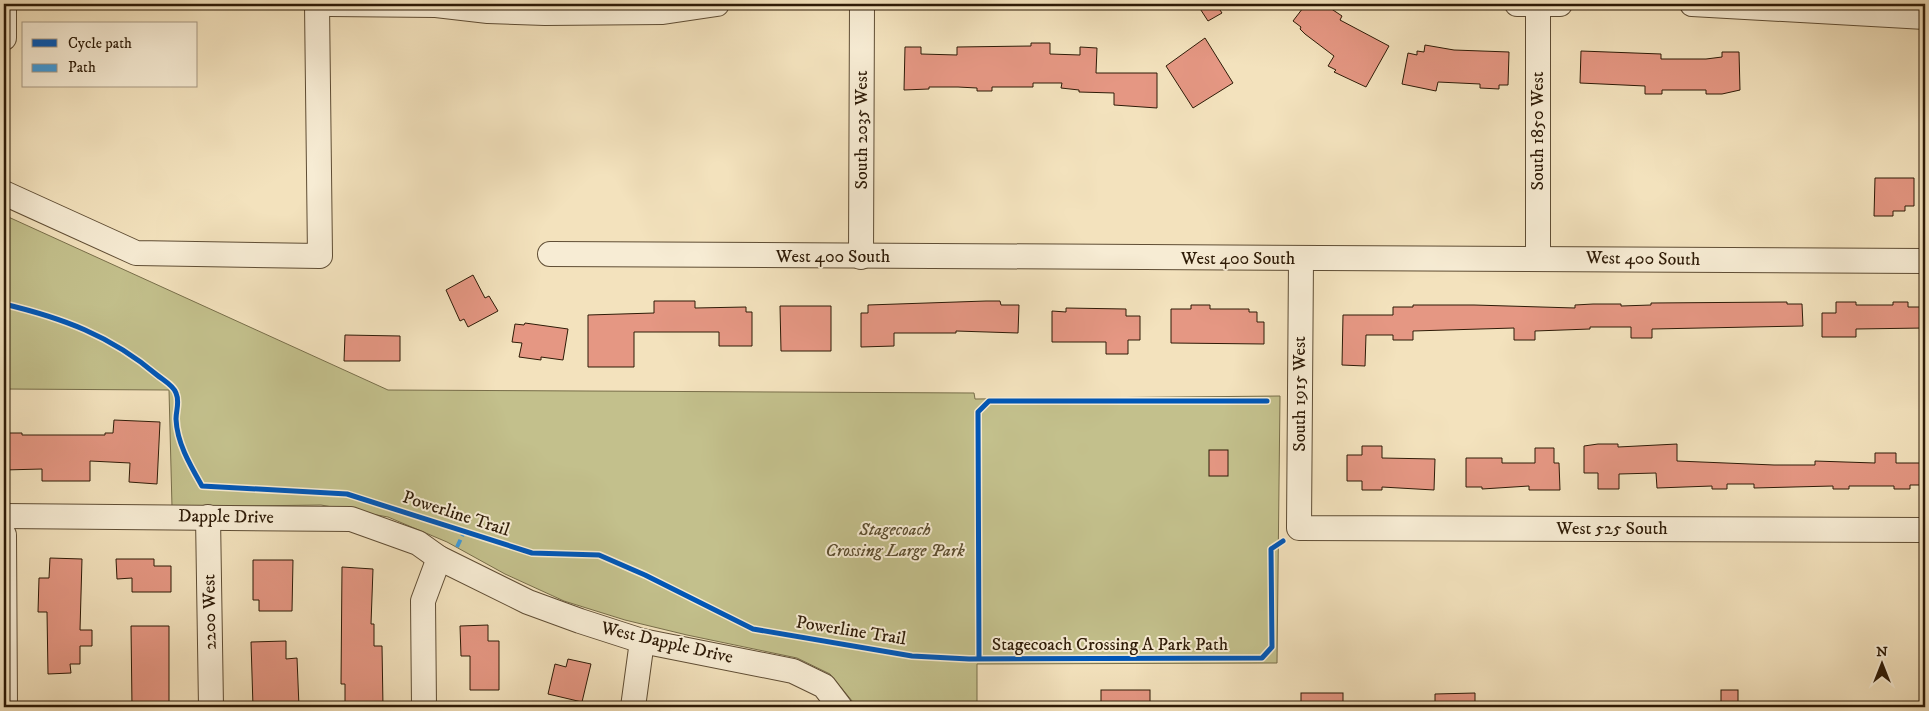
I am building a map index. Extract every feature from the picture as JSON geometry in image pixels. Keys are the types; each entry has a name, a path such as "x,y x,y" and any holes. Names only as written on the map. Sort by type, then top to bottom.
{"street":[{"path":"4,4 4,38"},
{"path":"4,193 136,253 320,256 317,4"},
{"path":"330,4 436,5 488,11 545,8 663,12 717,4"},
{"name":"South 2035 West","path":"860,257 862,4"},
{"path":"1517,4 1560,4"},
{"name":"South 1850 West","path":"1538,4 1538,258"},
{"path":"1692,4 1925,17"},
{"name":"West 400 South","path":"550,254 1301,260 1538,258 1925,261"},
{"name":"South 1915 West","path":"1299,528 1301,260"},
{"name":"Dapple Drive","path":"4,516 351,519 418,543 439,558"},
{"name":"2200 West","path":"208,517 211,707"},
{"name":"West 525 South","path":"1299,528 1925,530"},
{"path":"4,535 5,707"},
{"path":"424,707 424,601 439,558"},
{"name":"West Dapple Drive","path":"439,558 528,602 642,641 793,671 824,686 839,705"},
{"path":"633,707 642,641"}],"green space":[{"name":"Stagecoach Crossing Large Park","path":"4,215 388,390 974,393 975,399 1280,396 1277,663 977,664 977,707 857,707 830,674 797,658 625,620 564,601 505,574 447,542 388,517 321,505 172,507 169,390 4,389"}],"building":[{"path":"1197,4 1216,4 1222,13 1208,21"},
{"path":"1306,4 1324,4 1342,16 1340,20 1389,46 1366,87 1334,72 1336,70 1328,66 1334,56 1305,34 1300,29 1301,27 1293,21"},
{"path":"1205,38 1233,83 1193,108 1166,66"},
{"path":"1031,43 1050,43 1050,54 1080,55 1080,47 1097,48 1096,73 1157,73 1157,108 1114,105 1114,93 1079,92 1079,90 1061,88 1062,83 1033,83 1033,87 992,87 992,91 977,91 977,88 958,87 929,87 929,89 904,90 905,47 921,47 921,54 957,55 957,47 1031,46"},
{"path":"1425,45 1454,50 1509,52 1508,85 1499,85 1499,89 1480,88 1480,84 1438,82 1436,91 1402,84 1408,53 1417,55 1417,51 1424,52"},
{"path":"1581,51 1661,54 1661,59 1706,59 1722,57 1722,52 1739,52 1740,90 1722,94 1706,94 1706,90 1662,90 1662,94 1645,94 1645,86 1580,83"},
{"path":"1875,178 1914,178 1914,206 1905,206 1905,211 1893,211 1893,216 1874,216"},
{"path":"473,275 485,298 489,296 498,311 468,327 464,319 460,321 446,290"},
{"path":"654,301 695,301 695,308 746,307 746,312 752,312 752,346 719,346 719,332 634,332 634,367 588,367 588,315 654,313"},
{"path":"1000,301 1001,305 1019,305 1018,333 956,331 956,333 894,333 894,346 861,347 861,313 868,313 868,305"},
{"path":"1787,302 1787,304 1802,304 1803,326 1652,329 1652,338 1631,338 1631,327 1590,327 1590,329 1535,331 1535,340 1514,340 1514,328 1413,331 1413,340 1393,340 1393,335 1366,335 1365,366 1342,365 1343,315 1393,315 1393,307 1413,307 1413,305 1474,305 1575,308 1575,305 1593,304 1621,304 1621,306 1651,305 1651,303"},
{"path":"1836,302 1856,302 1856,305 1893,305 1893,302 1908,302 1908,307 1924,307 1924,328 1856,329 1856,337 1822,337 1822,313 1836,313"},
{"path":"1191,305 1210,305 1210,309 1249,309 1249,312 1257,312 1257,322 1264,322 1264,344 1171,343 1171,309 1191,309"},
{"path":"780,306 831,306 831,351 781,351"},
{"path":"1066,308 1126,309 1126,316 1140,316 1140,340 1128,340 1128,354 1106,354 1106,342 1052,342 1052,311 1066,312"},
{"path":"525,323 568,329 563,360 519,357 522,343 512,342 515,324 524,325"},
{"path":"345,335 400,336 400,361 344,361"},
{"path":"114,420 160,422 157,484 129,482 130,463 90,461 90,481 42,481 42,469 4,470 4,433 22,433 22,435 105,435 105,433 113,433"},
{"path":"1618,444 1618,447 1677,444 1677,461 1774,465 1815,465 1815,461 1875,463 1875,453 1896,453 1896,463 1925,463 1925,485 1910,485 1910,489 1894,489 1894,486 1849,486 1849,489 1833,489 1833,486 1754,488 1754,484 1727,484 1727,489 1712,489 1712,486 1657,488 1656,473 1619,474 1619,489 1598,489 1598,473 1584,473 1584,446"},
{"path":"1362,446 1382,446 1382,458 1435,459 1434,490 1382,487 1382,490 1362,490 1362,481 1347,481 1347,455 1362,455"},
{"path":"1535,448 1554,448 1554,463 1559,463 1560,490 1529,490 1529,486 1482,489 1482,487 1466,487 1466,458 1502,458 1502,463 1535,463"},
{"path":"1209,450 1228,450 1228,476 1209,476"},
{"path":"50,558 82,559 80,630 92,630 92,646 80,646 80,664 70,664 71,673 48,674 47,612 38,612 39,578 49,578"},
{"path":"116,559 154,559 154,566 171,566 171,592 132,592 132,578 117,579"},
{"path":"253,560 293,560 292,611 259,611 259,600 253,600"},
{"path":"342,567 373,569 371,624 374,624 374,646 382,646 383,707 345,707 345,684 341,684"},
{"path":"488,625 488,641 499,641 499,690 470,690 470,656 461,656 460,626"},
{"path":"131,626 169,626 169,707 132,707"},
{"path":"286,641 286,659 297,658 299,707 253,707 251,642"},
{"path":"568,659 591,664 582,702 548,694 555,664 566,667"},
{"path":"1101,690 1150,690 1150,707 1101,707"},
{"path":"1721,690 1738,690 1738,707 1721,707"},
{"path":"1301,693 1343,693 1343,707 1301,707"},
{"path":"1475,693 1475,707 1435,707 1435,694"}],"marked path":[{"path":"457,547 464,532"}],"cycle path":[{"name":"Powerline Trail","path":"4,304 46,315 85,330 121,349 171,386 175,390 178,400 176,419 179,437 189,462 202,486 347,494 532,553 599,555 645,575 753,629 912,656 969,659 1262,658 1272,647 1271,549 1283,541"},
{"path":"979,658 978,412 989,401 1267,401"}]}
